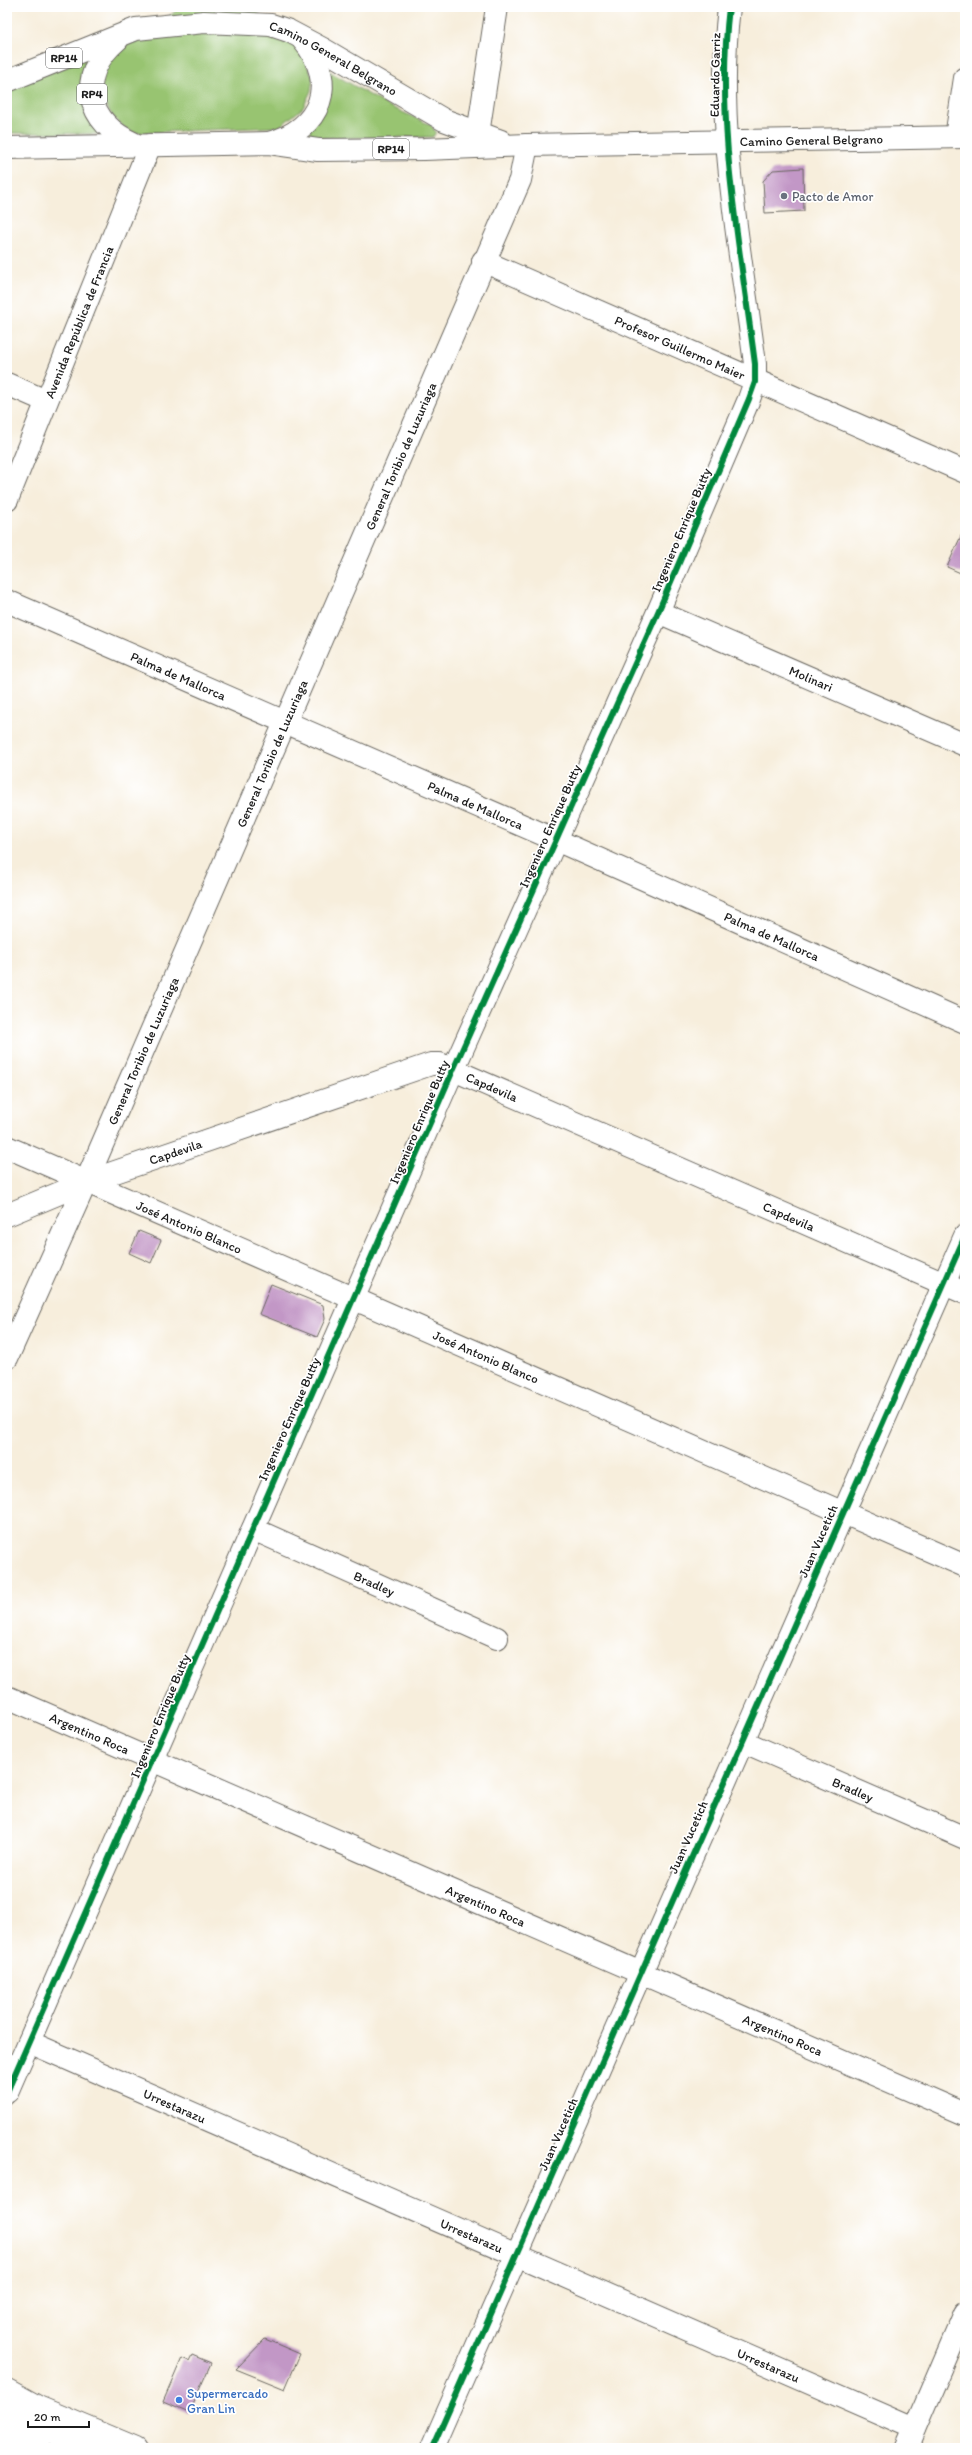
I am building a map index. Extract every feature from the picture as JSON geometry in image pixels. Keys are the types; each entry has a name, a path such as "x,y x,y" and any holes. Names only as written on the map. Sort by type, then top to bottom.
{"street":[{"name":"RP4","path":"143,145 119,137 110,130 101,118 92,93 90,79 95,64 106,49 129,32 157,18 172,7"},
{"name":"RP4","path":"265,7 295,34 315,56 324,82 321,98 303,125 282,140 269,143"},
{"path":"478,134 497,7"},
{"name":"Eduardo Garriz","path":"726,142 725,65 729,7"},
{"name":"Camino General Belgrano","path":"7,80 129,32 183,23 238,22 271,25 295,34 432,114 478,134 520,145"},
{"path":"960,137 965,78"},
{"name":"Camino General Belgrano","path":"7,148 269,143 318,150 960,137"},
{"name":"Ingeniero Enrique Butty","path":"7,2092 454,1068 658,612 755,382 755,364 726,142"},
{"name":"Avenida República de Francia","path":"7,500 143,145"},
{"name":"General Toribio de Luzuriaga","path":"7,1358 86,1182 286,723 483,261 520,180 520,145"},
{"name":"Profesor Guillermo Maier","path":"483,261 755,382 965,472"},
{"path":"7,384 46,401"},
{"name":"Palma de Mallorca","path":"7,601 556,840 965,1022"},
{"name":"Molinari","path":"658,612 965,745"},
{"name":"Capdevila","path":"7,1215 86,1182 431,1064 454,1068 965,1293"},
{"name":"José Antonio Blanco","path":"7,1147 965,1566"},
{"name":"Juan Vucetich","path":"432,2448 965,1236"},
{"name":"Bradley","path":"253,1529 497,1638"},
{"name":"Argentino Roca","path":"7,1697 965,2114"},
{"name":"Bradley","path":"742,1741 965,1838"},
{"name":"Urrestarazu","path":"29,2042 516,2256 911,2439"},
{"path":"911,2439 965,2313"},
{"path":"7,2390 38,2406 136,2448"},
{"path":"7,2412 91,2448"},
{"path":"7,2433 41,2448"}],"green space":[{"path":"181,7 254,7 261,17 168,17"},
{"path":"236,31 279,38 299,48 313,78 311,91 303,108 279,127 135,133 119,123 107,108 101,94 104,68 107,61 117,50 147,37 186,32"},
{"path":"91,56 91,119 99,134 7,133 7,90"},
{"path":"327,70 387,105 431,125 436,132 433,137 310,138 310,130"}],"building":[{"name":"Pacto de Amor","path":"803,168 804,211 765,213 763,181 773,170"},
{"path":"965,527 965,575 947,567"},
{"path":"139,1231 161,1240 151,1263 129,1253"},
{"path":"271,1284 323,1305 325,1319 317,1337 259,1314"},
{"path":"265,2339 300,2354 285,2389 236,2369"},
{"path":"192,2355 211,2363 189,2413 163,2402 182,2358 189,2361"}],"cycle path":[{"path":"7,2092 454,1068 658,612 755,382 755,364 736,231 727,141 725,52 729,7"},
{"path":"432,2448 965,1236"}],"place":[{"name":"Pacto de Amor","path":"784,196"},
{"name":"Supermercado Gran Lin","path":"179,2400"}]}
